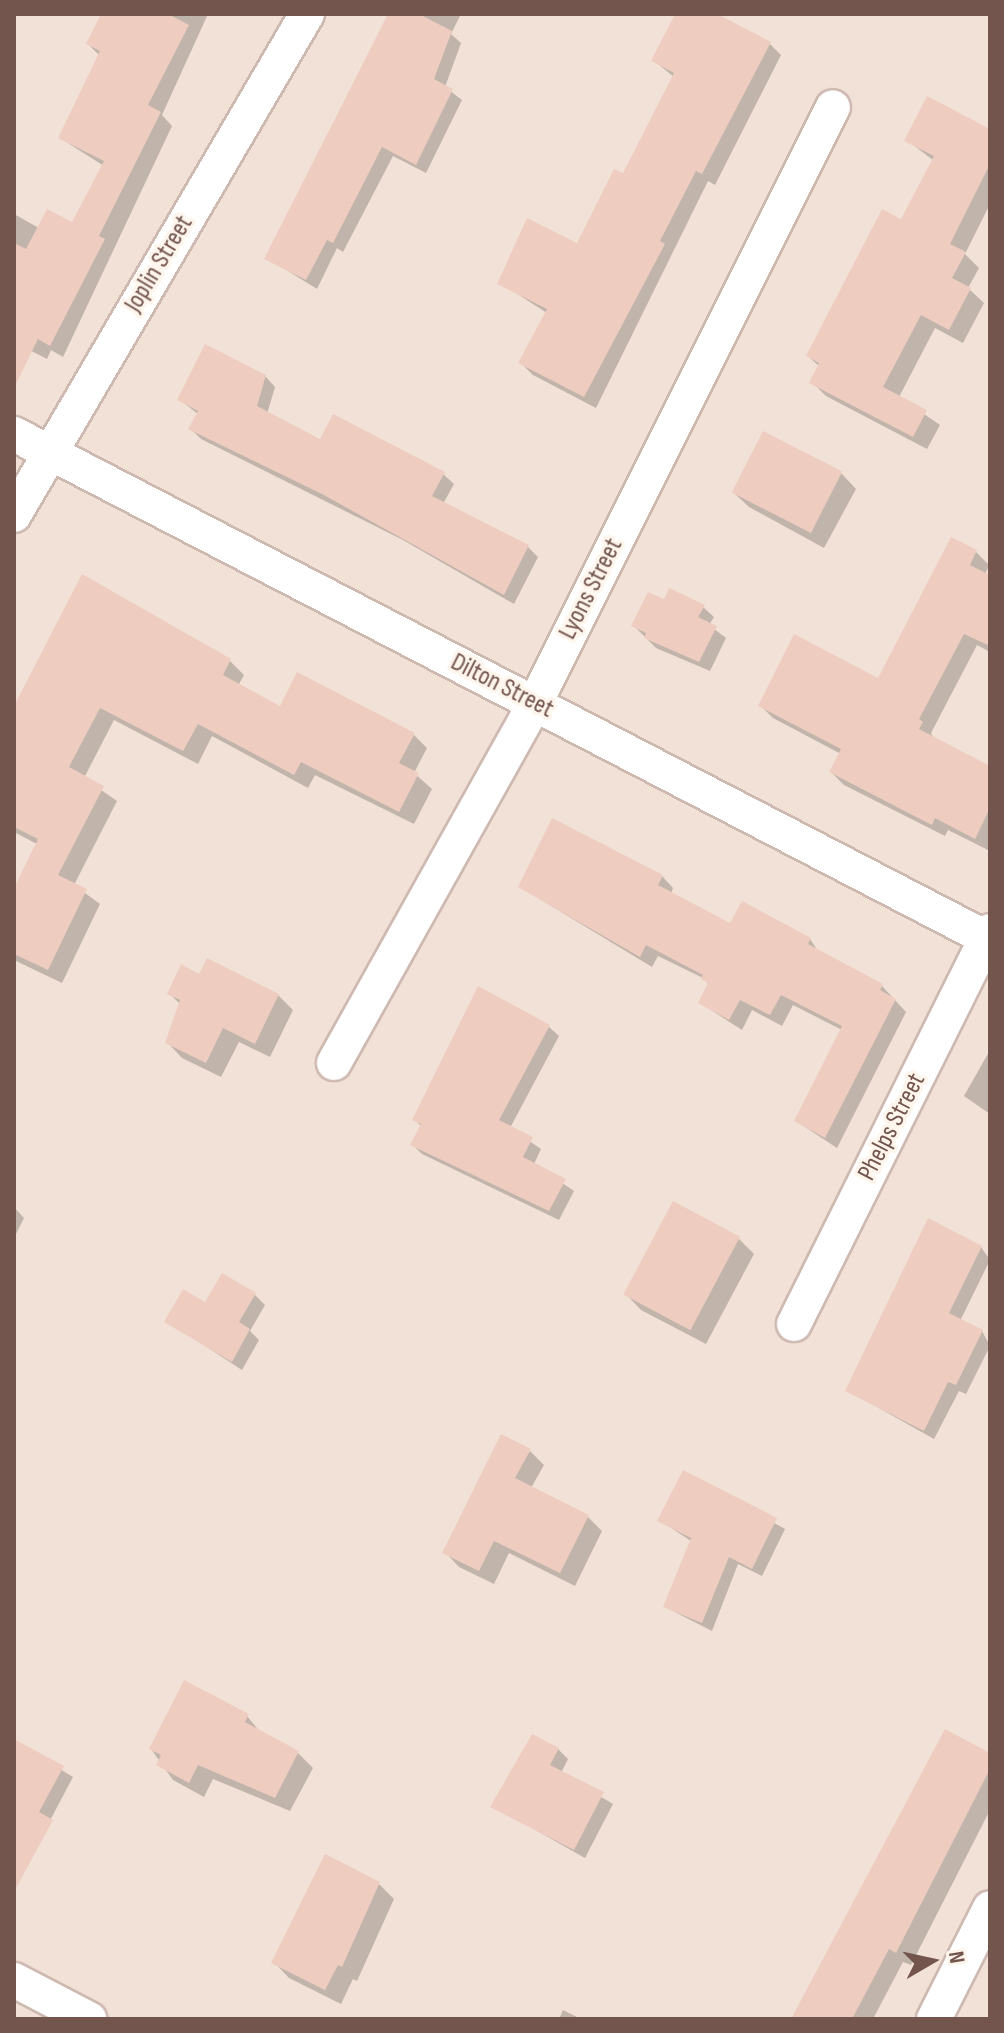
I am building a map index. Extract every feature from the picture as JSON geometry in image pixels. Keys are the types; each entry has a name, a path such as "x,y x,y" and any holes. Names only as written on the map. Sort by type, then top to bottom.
{"street":[{"name":"Joplin Street","path":"14,515 48,451 307,14"},
{"name":"Lyons Street","path":"334,1063 535,703 833,107"},
{"name":"Dilton Street","path":"14,434 989,936"},
{"name":"Phelps Street","path":"794,1324 989,936"},
{"path":"934,2019 990,1908"},
{"path":"14,1980 89,2019"}],"shaded area":[{"path":"14,14 990,14 990,2019 14,2019"}],"building":[{"path":"101,14 168,14 189,25 148,105 161,112 99,236 105,239 50,346 38,339 14,388 14,243 26,249 47,209 72,222 104,161 58,138 100,51 86,44"},
{"path":"388,14 419,14 452,31 434,79 453,89 416,165 382,147 333,243 327,240 306,280 264,259"},
{"path":"675,14 717,14 771,42 702,174 696,171 660,241 665,244 584,397 518,363 547,309 497,284 527,218 577,243 614,169 623,173 674,73 651,61"},
{"path":"927,96 990,129 990,164 950,244 966,252 952,278 971,288 949,330 921,315 883,387 927,410 913,437 809,383 819,363 806,356 882,209 901,219 934,156 904,141"},
{"path":"205,344 266,375 257,406 320,439 333,414 445,472 432,496 529,545 504,595 322,494 188,429 198,411 177,400"},
{"path":"763,431 842,471 811,533 732,492"},
{"path":"951,537 977,550 970,565 990,575 990,646 964,634 919,719 923,722 919,729 990,766 990,808 975,839 935,818 932,825 829,772 841,749 758,706 794,634 878,678"},
{"path":"82,574 231,659 223,675 280,706 297,672 415,733 399,763 419,773 399,812 301,762 294,775 198,724 183,751 100,708 69,767 104,786 58,875 87,889 48,970 14,954 14,888 38,839 14,827 14,706"},
{"path":"669,588 705,605 698,617 717,626 699,662 644,638 646,633 631,626 648,592 664,599"},
{"path":"552,818 663,875 658,885 730,923 742,901 811,938 808,944 883,984 880,990 896,999 825,1138 794,1121 842,1026 781,995 770,1015 740,1000 729,1020 698,1003 708,983 701,979 703,975 646,945 640,957 518,887"},
{"path":"207,958 279,994 255,1044 223,1028 206,1063 165,1043 180,1000 167,994 181,964 199,974"},
{"path":"478,986 550,1025 499,1120 533,1137 523,1157 566,1179 549,1211 410,1145 421,1124 412,1120"},
{"path":"673,1201 740,1237 690,1330 623,1295"},
{"path":"928,1218 982,1246 949,1313 983,1330 956,1385 948,1382 924,1431 845,1391"},
{"path":"222,1273 256,1293 239,1322 250,1329 232,1362 164,1322 183,1289 205,1302"},
{"path":"501,1434 531,1449 515,1478 589,1515 560,1573 494,1541 479,1571 442,1553"},
{"path":"683,1470 777,1518 752,1569 729,1557 702,1623 663,1607 691,1538 657,1521"},
{"path":"184,1680 249,1714 245,1722 299,1751 275,1798 198,1765 189,1783 156,1765 161,1755 149,1749"},
{"path":"945,1729 990,1753 990,1769 896,1953 889,1949 852,2019 791,2019"},
{"path":"532,1734 559,1748 550,1765 604,1792 574,1850 490,1807"},
{"path":"14,1739 64,1766 39,1812 53,1820 14,1892"},
{"path":"325,1854 380,1882 342,1967 338,1965 325,1990 271,1963"}]}
